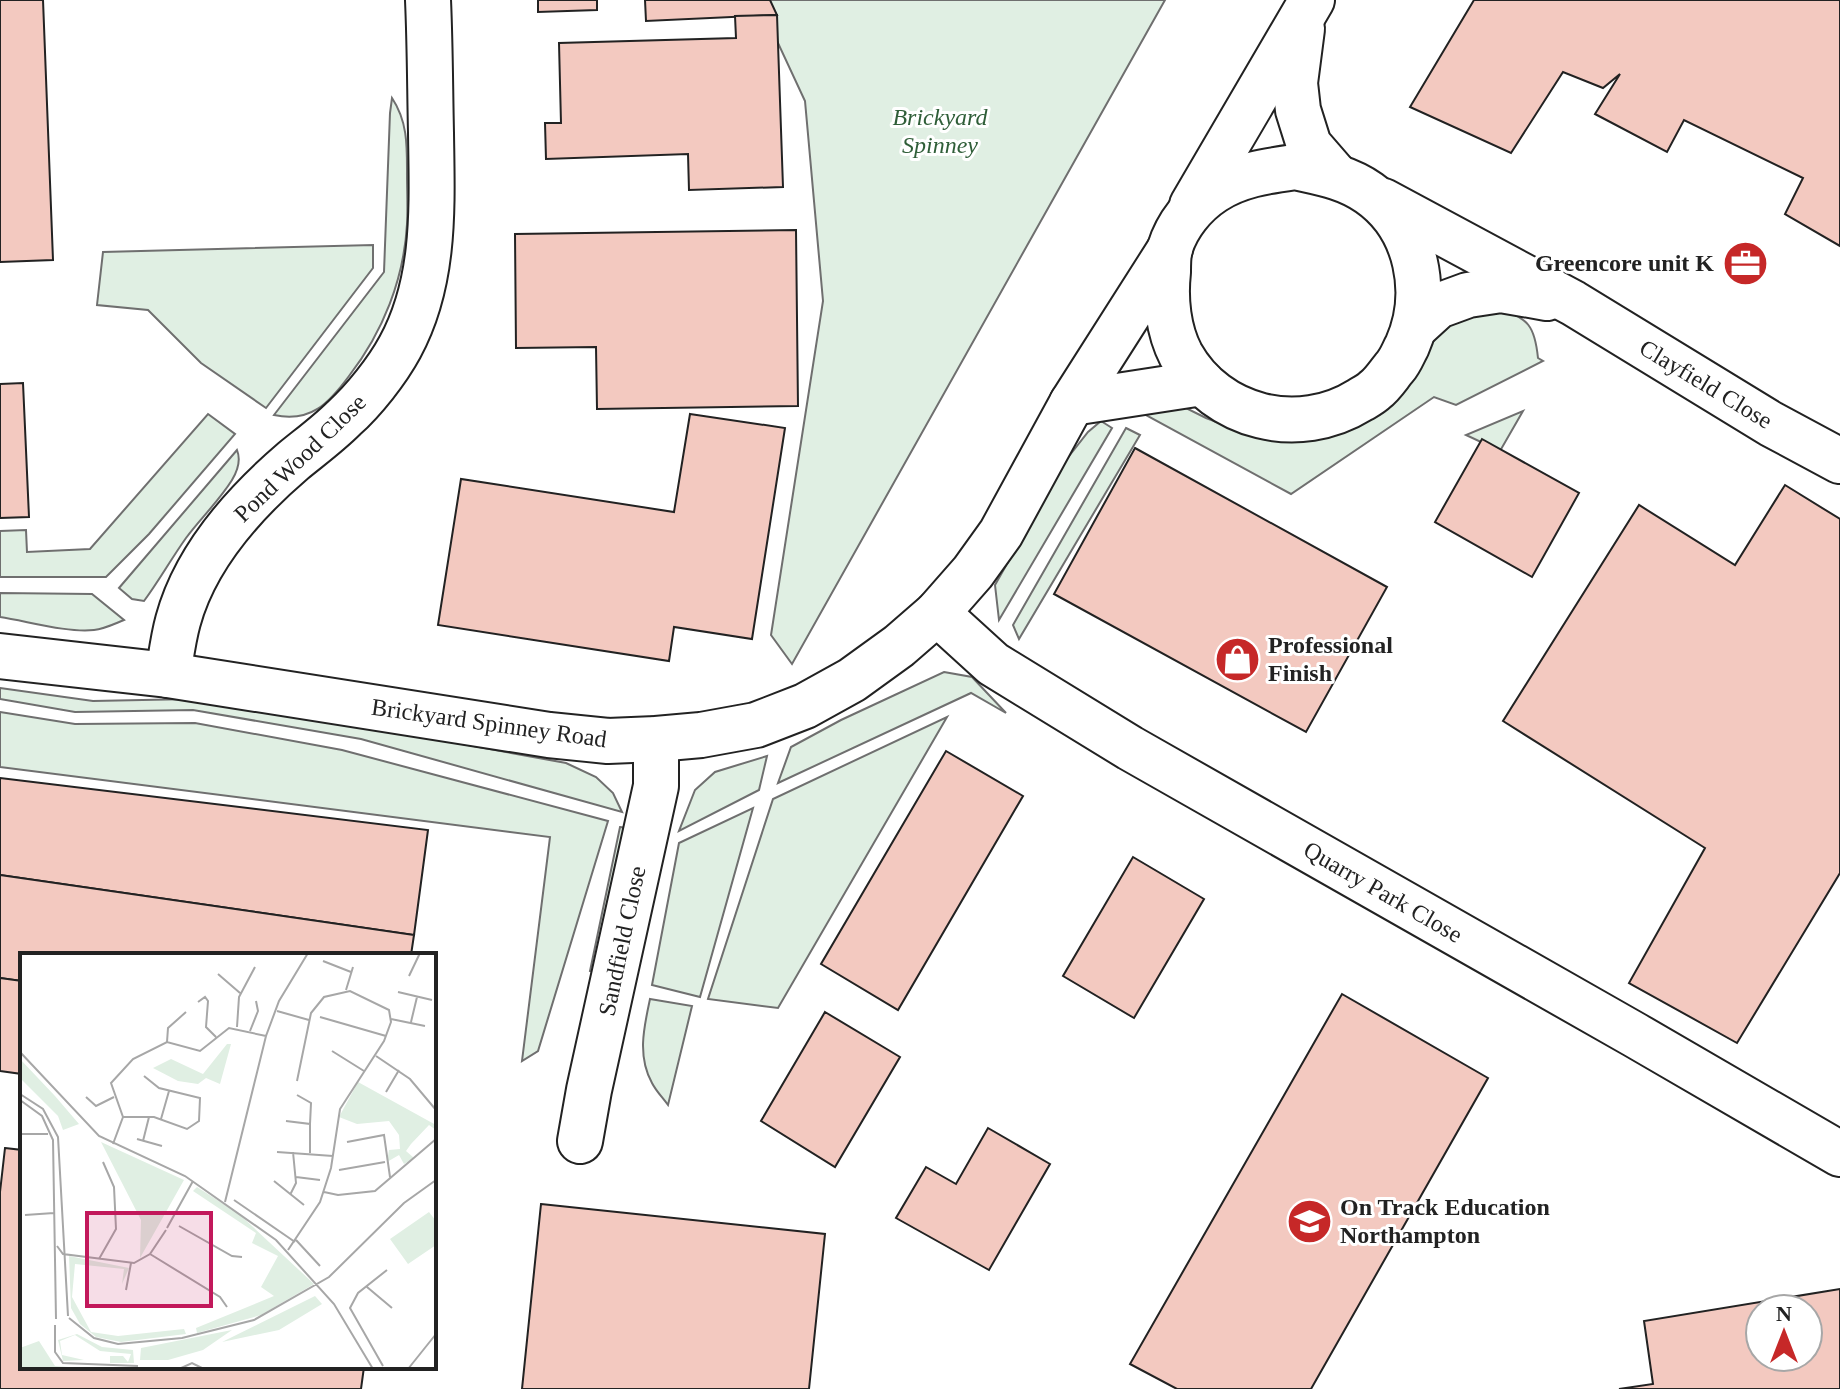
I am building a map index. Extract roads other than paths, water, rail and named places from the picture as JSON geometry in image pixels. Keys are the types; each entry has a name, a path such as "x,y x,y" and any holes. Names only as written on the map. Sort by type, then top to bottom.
{"street":[{"name":"Pond Wood Close","path":"168,675 178,621 193,581 221,538 255,497 344,419 370,390 400,347 416,309 426,274 432,195 428,0"},
{"name":"Brickyard Spinney Road","path":"0,656 168,675 549,735 608,741 701,735 756,725 805,706 852,680 899,646 937,613 973,572 1001,533 1072,403 1177,233 1308,7"},
{"name":"Brickyard Spinney Road","path":"1308,7 1295,83 1298,110 1309,145 1352,184"},
{"path":"1295,167 1352,184 1391,214 1407,240 1416,267 1419,297 1415,327 1400,361 1375,390 1343,410 1306,420 1269,419 1233,405 1202,383 1181,354 1169,321 1166,286 1177,233 1214,190 1253,174 1295,167"},
{"name":"Clayfield Close","path":"1352,184 1573,303 1771,424 1840,461"},
{"name":"Clayfield Close","path":"1415,327 1438,306 1468,295 1501,290 1573,303"},
{"path":"1072,403 1202,383"},
{"name":"Quarry Park Close","path":"937,613 993,664 1130,748 1840,1154"},
{"name":"Sandfield Close","path":"580,1141 656,786 656,739"}],"place":[{"name":"Greencore unit K","path":"1745,263"},
{"name":"Professional Finish","path":"1237,659"},
{"name":"On Track Education Northampton","path":"1309,1221"}],"park label":[{"name":"Brickyard Spinney","path":"940,131"}]}
